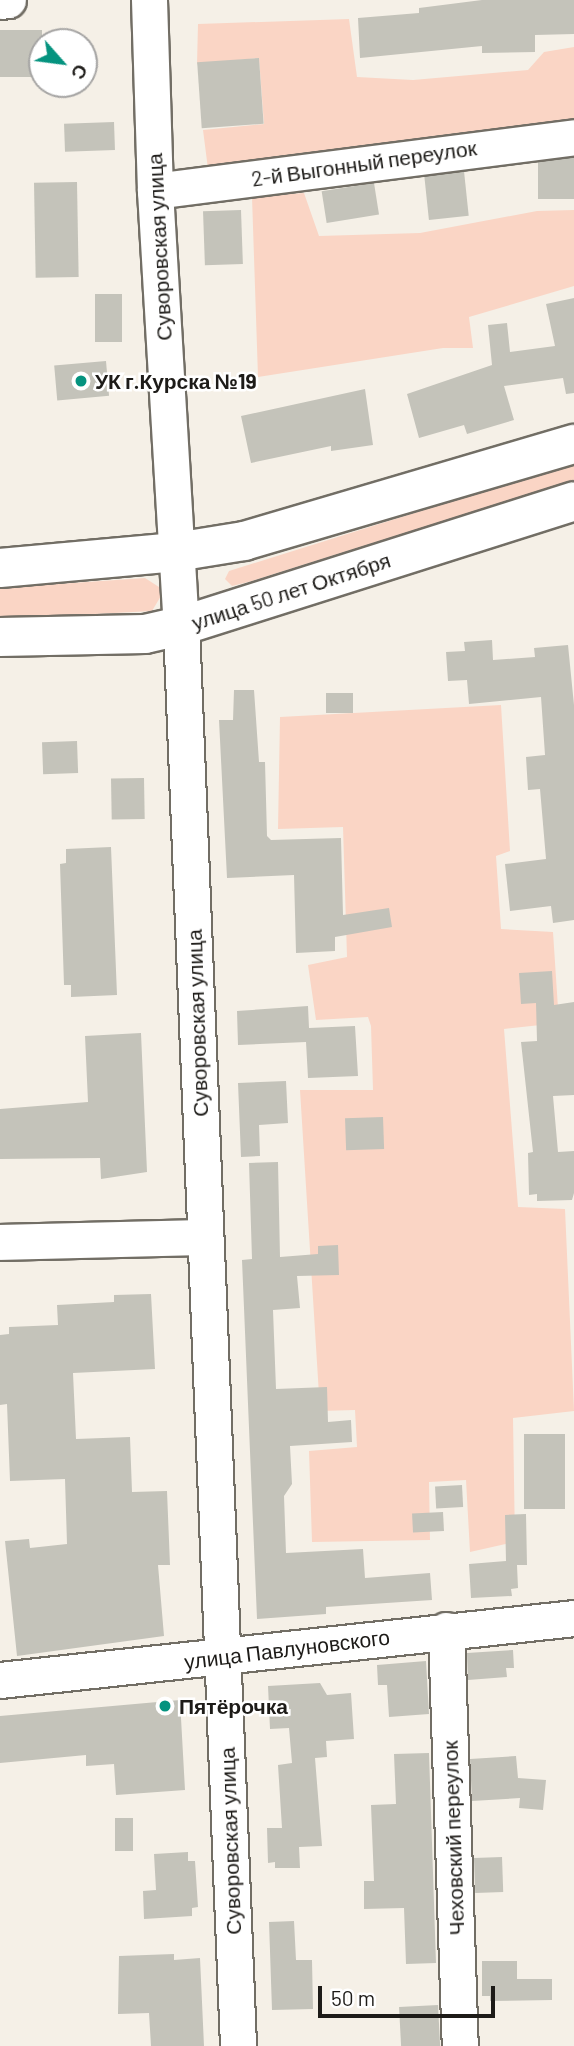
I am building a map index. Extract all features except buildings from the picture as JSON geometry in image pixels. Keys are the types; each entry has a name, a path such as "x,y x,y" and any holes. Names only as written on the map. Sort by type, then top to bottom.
{"main road":[{"path":"0,568 176,552 244,541 368,508 574,444"},
{"name":"улица 50 лет Октября","path":"0,637 145,634 181,626 574,501"}],"street":[{"path":"0,1 8,0"},
{"name":"Суворовская улица","path":"149,0 155,191 181,626 238,2046"},
{"name":"2-й Выгонный переулок","path":"155,191 574,137"},
{"path":"0,1241 205,1237"},
{"name":"улица Павлуновского","path":"0,1680 574,1618"},
{"name":"Чеховский переулок","path":"446,1630 460,2046"}],"shaded area":[{"path":"349,19 357,77 413,80 528,70 544,52 574,47 574,129 208,169 203,130 264,124 259,58 197,64 198,24"},
{"path":"304,193 319,236 420,233 537,211 574,210 574,286 469,317 473,348 443,348 258,377 252,197"},
{"path":"574,463 574,480 252,581 232,586 225,579 229,571"},
{"path":"145,578 159,587 161,596 152,611 0,619 0,588"},
{"path":"501,705 510,851 496,856 501,929 553,932 559,1023 504,1029 518,1207 565,1209 574,1411 513,1418 515,1542 470,1552 466,1480 429,1482 430,1540 312,1542 309,1451 357,1447 355,1410 320,1411 300,1090 373,1090 371,1026 368,1017 316,1020 308,965 347,957 343,827 278,829 280,717"}],"place":[{"name":"УК г.Курска №19","path":"81,381"},
{"name":"Пятёрочка","path":"165,1706"}]}
